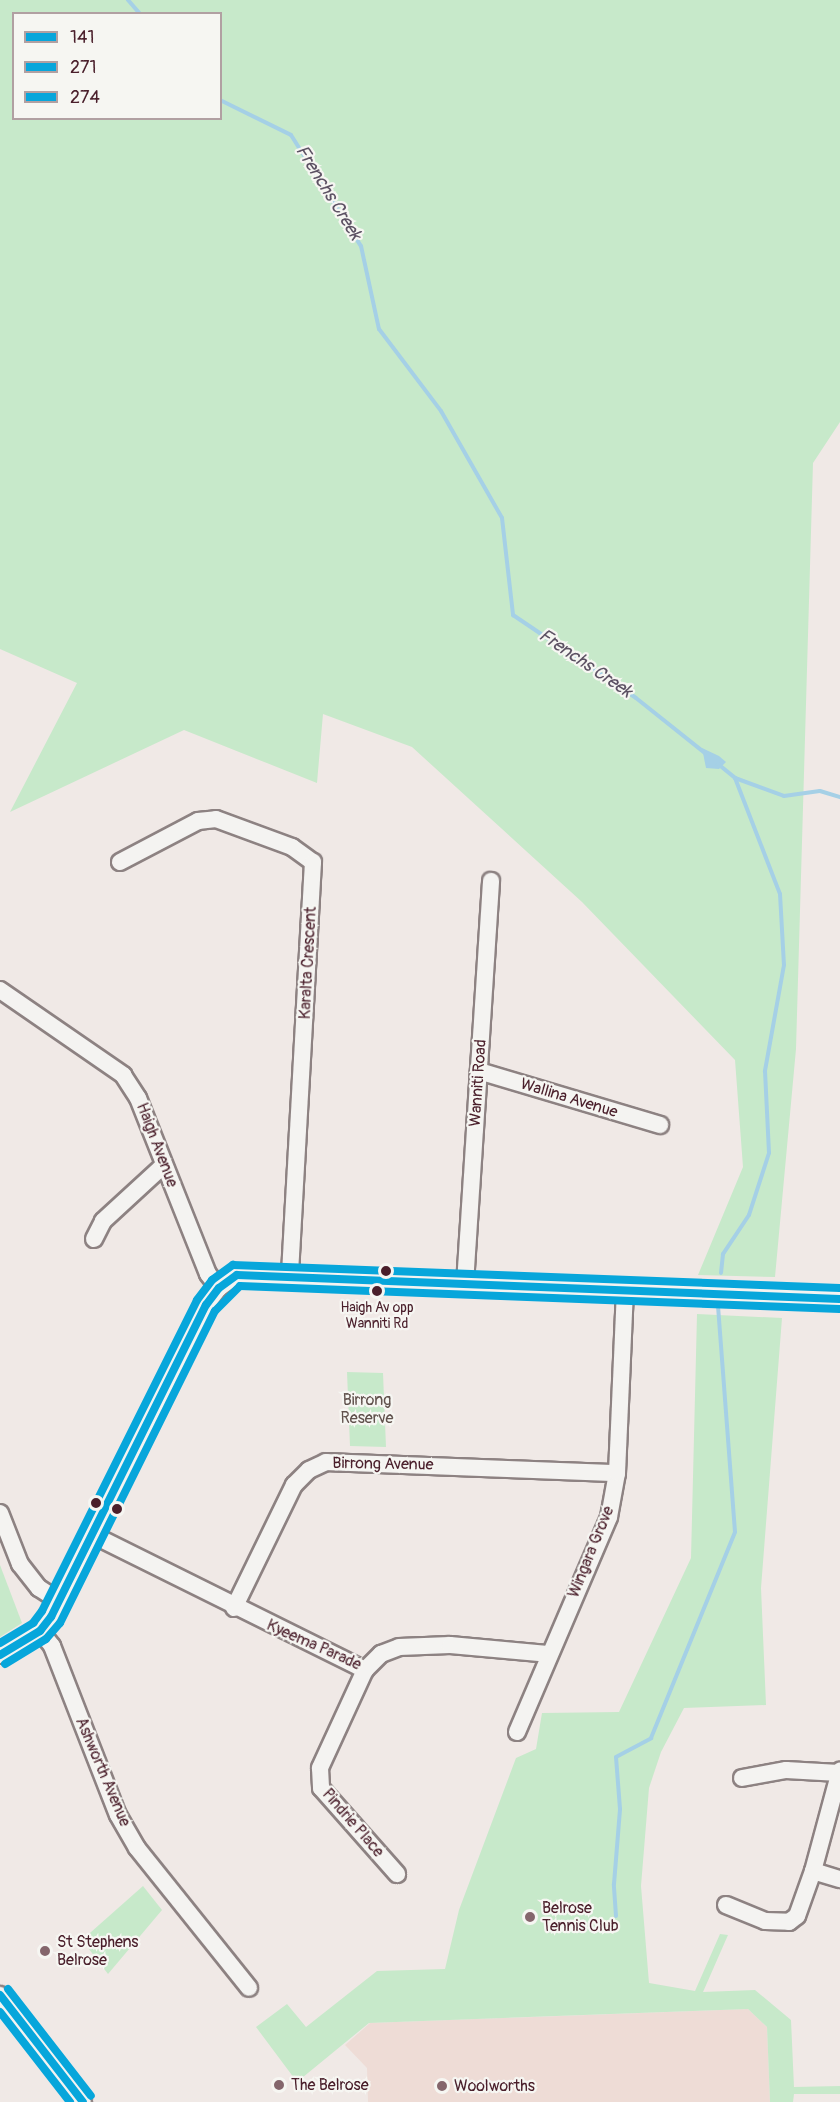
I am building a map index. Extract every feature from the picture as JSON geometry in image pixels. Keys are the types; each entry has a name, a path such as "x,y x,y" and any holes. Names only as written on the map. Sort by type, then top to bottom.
{"street":[{"name":"Karalta Crescent","path":"120,862 198,820 216,819 292,847 313,862 290,1276"},
{"name":"Wanniti Road","path":"465,1284 491,881"},
{"name":"Haigh Avenue","path":"0,990 123,1075 138,1098 208,1274 219,1288"},
{"name":"Wallina Avenue","path":"479,1071 660,1125"},
{"path":"94,1239 104,1221 164,1165"},
{"path":"0,1655 40,1631 59,1601 206,1305 219,1288 237,1275 840,1299"},
{"name":"Wingara Grove","path":"517,1732 548,1654 609,1517 617,1473 625,1290"},
{"name":"Birrong Avenue","path":"234,1608 294,1485 309,1470 326,1462 617,1473"},
{"path":"0,1513 20,1564 39,1588 59,1601"},
{"name":"Kyeema Parade","path":"93,1535 234,1608 365,1670 381,1654 399,1647 450,1645 548,1654"},
{"name":"Ashworth Avenue","path":"40,1631 52,1646 128,1832 249,1988"},
{"name":"Pindrie Place","path":"365,1670 320,1768 321,1788 397,1874"},
{"path":"726,1905 765,1921 789,1922 802,1907 840,1772 786,1770 742,1778"},
{"path":"813,1871 840,1879"},
{"path":"0,1995 83,2102"}],"shaded area":[{"path":"748,2009 767,2027 770,2102 368,2102 367,2068 345,2045 370,2023"}],"green space":[{"path":"0,0 840,0 840,422 813,463 796,1049 775,1277 698,1275 743,1167 735,1060 582,902 412,747 323,714 317,783 184,730 10,812 77,683 0,649"},
{"path":"697,1314 782,1318 761,1588 766,1705 684,1708 661,1752 649,1788 641,1886 649,1983 695,1991 720,1934 728,1935 703,1992 755,1990 791,2020 794,2087 840,2086 840,2094 794,2094 793,2102 770,2102 767,2027 748,2009 369,2023 297,2082 256,2027 287,2004 306,2027 377,1971 445,1969 459,1910 516,1758 536,1749 542,1713 619,1712 691,1558"},
{"name":"Birrong Reserve","path":"347,1372 383,1373 386,1447 350,1446"},
{"path":"0,1565 22,1623 0,1637"},
{"path":"143,1886 162,1910 108,1974 82,1940"}],"water":[{"path":"702,748 726,762 719,769 706,768"}],"waterway":[{"name":"Frenchs Creek","path":"128,0 138,12"},
{"name":"Frenchs Creek","path":"222,101 291,135 361,246 379,329 441,411 502,518 513,615 636,698 705,753"},
{"name":"Frenchs Creek","path":"718,764 735,778 780,894 784,965 765,1071 769,1153 749,1215 723,1254 721,1273"},
{"path":"735,778 784,796 820,791 840,797"},
{"path":"616,1916 614,1884 620,1809 616,1757 651,1738 735,1532 718,1308"}],"transit line":[{"name":"274","path":"0,1643 33,1623 42,1611 197,1300 212,1280 233,1265 840,1288"},
{"name":"141","path":"0,1655 40,1631 51,1617 206,1305 219,1288 237,1275 840,1299"},
{"name":"271","path":"5,1664 46,1639 60,1623 215,1311 240,1286 840,1309"},
{"name":"274","path":"8,1989 91,2096"},
{"name":"141","path":"0,1995 83,2102"},
{"name":"271","path":"0,2012 70,2102"}],"place":[{"name":"Haigh Av opp Wanniti Rd","path":"377,1291"},
{"name":"Belrose Tennis Club","path":"530,1917"},
{"name":"St Stephens Belrose","path":"45,1951"},
{"name":"The Belrose","path":"279,2085"},
{"name":"Woolworths","path":"442,2086"}]}
